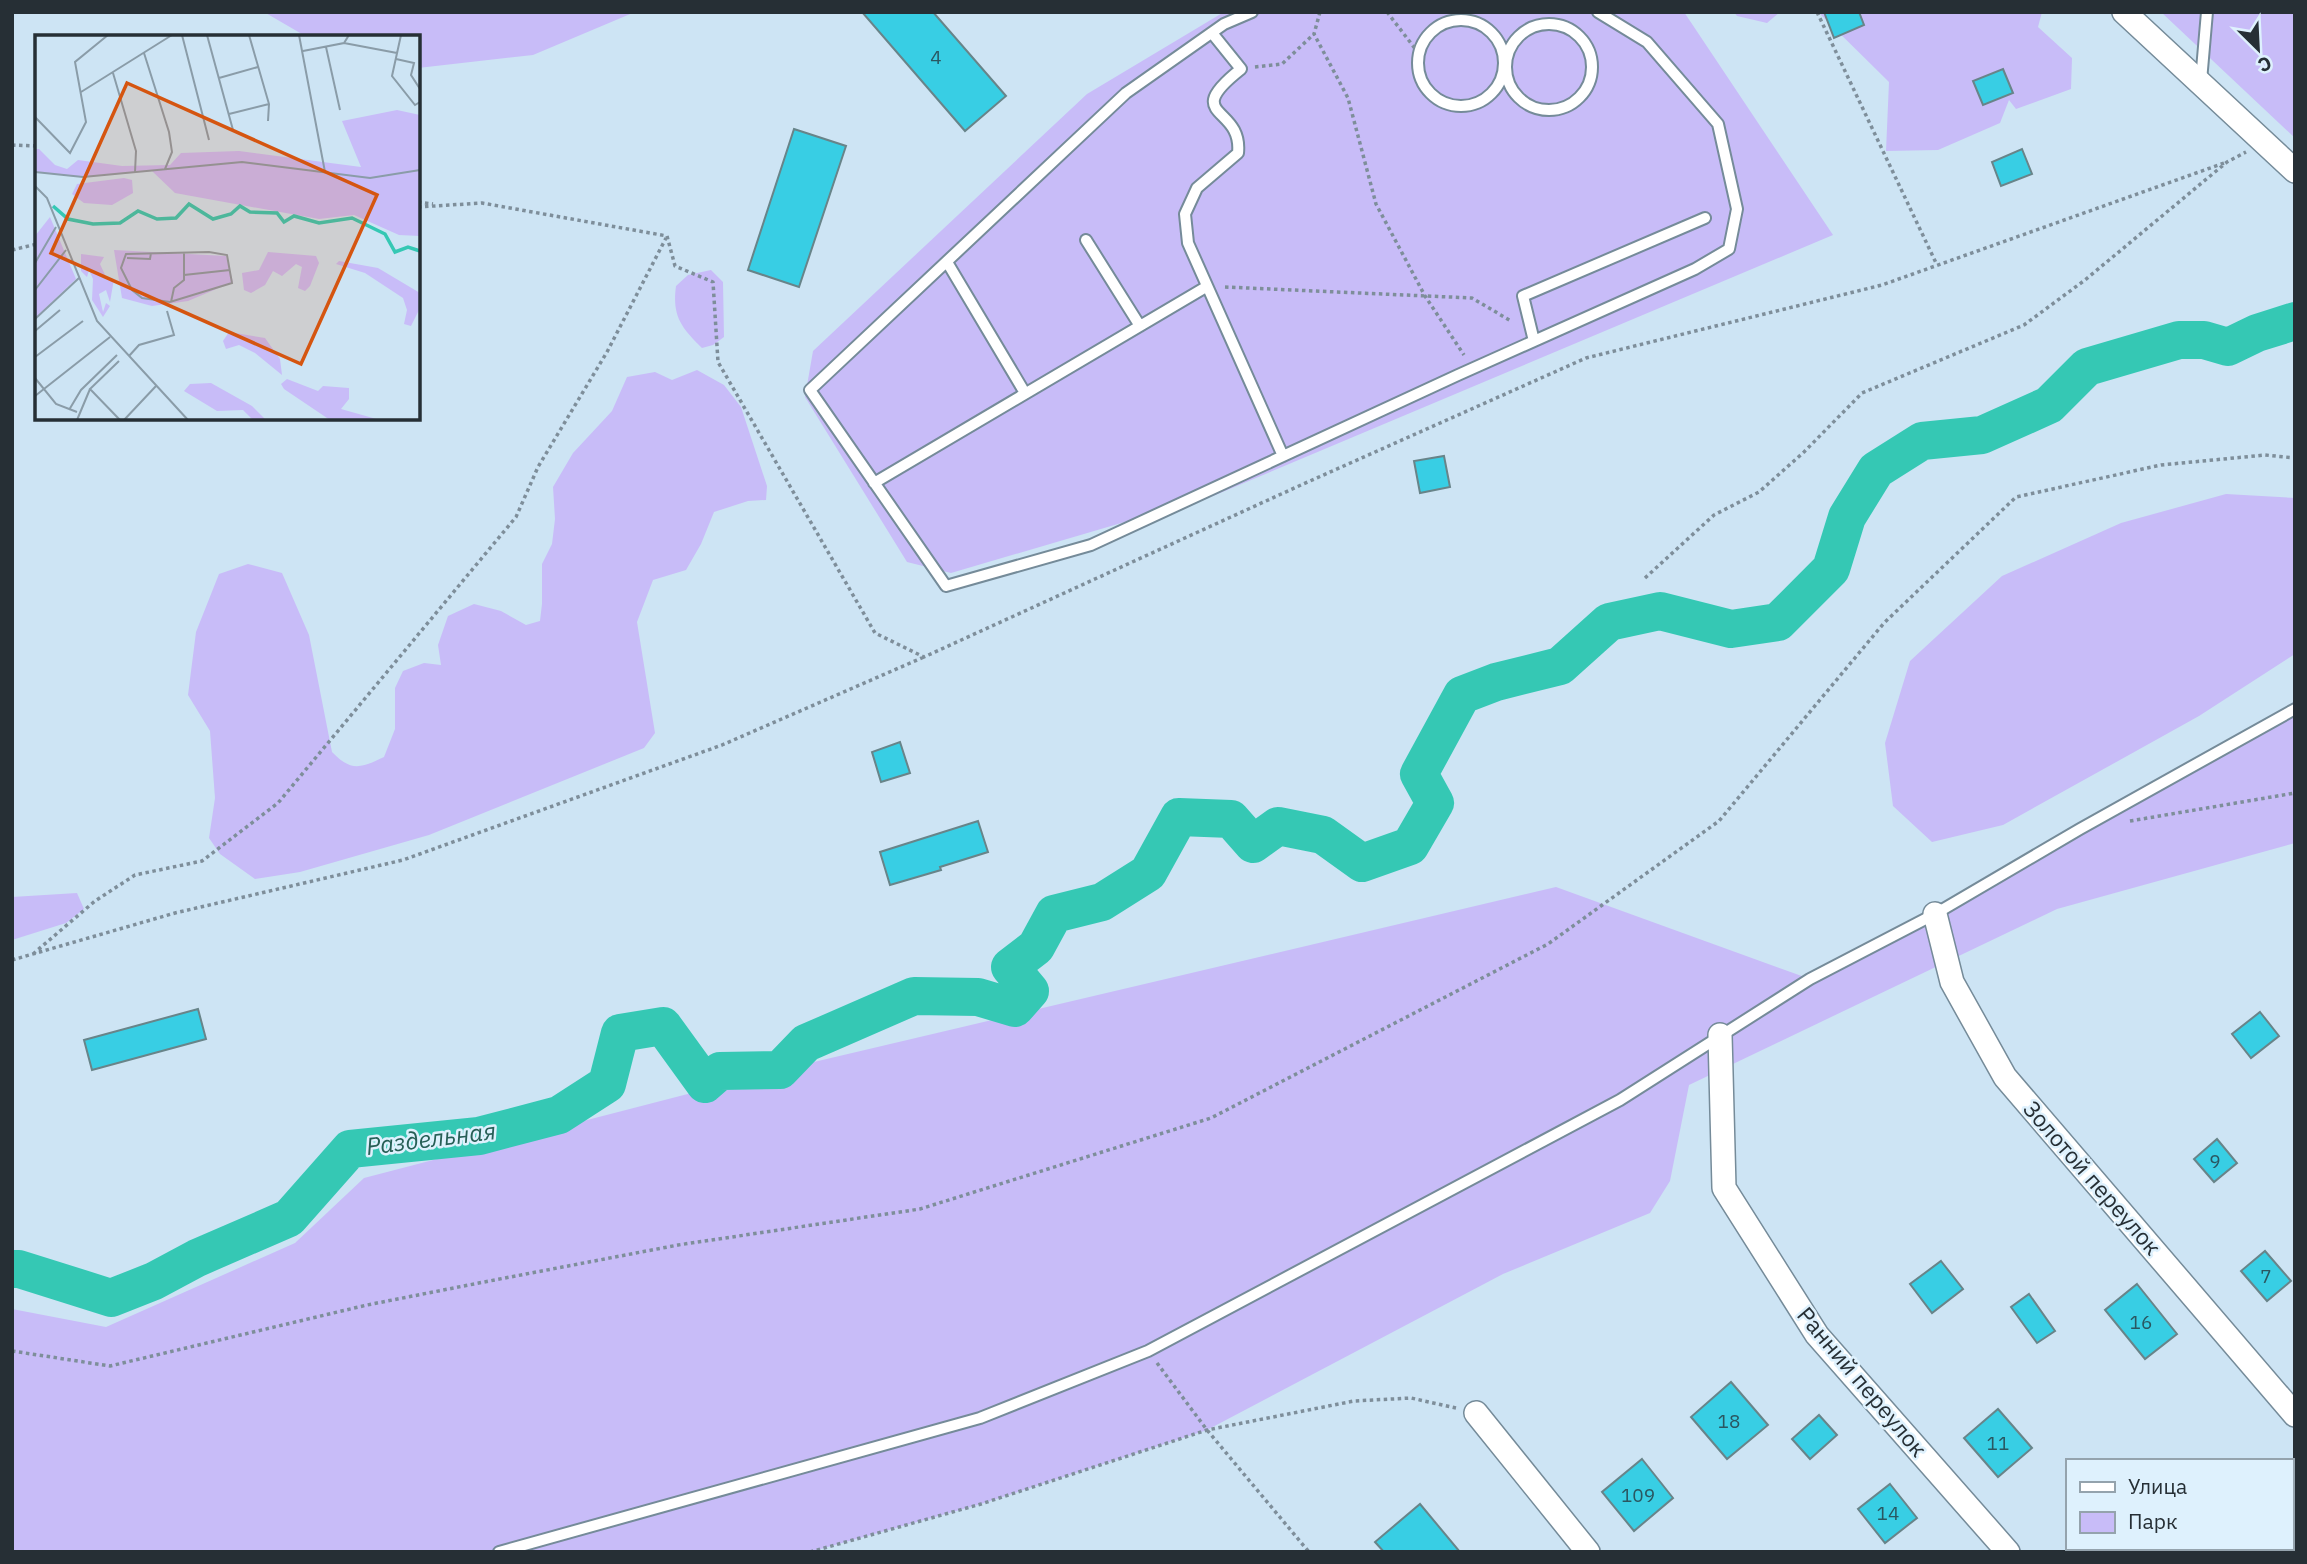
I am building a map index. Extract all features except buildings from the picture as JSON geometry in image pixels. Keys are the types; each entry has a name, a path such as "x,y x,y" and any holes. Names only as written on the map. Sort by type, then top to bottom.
{"street":[{"path":"2124,12 2295,171"},
{"name":"Золотой переулок","path":"1935,914 1952,982 2005,1077 2295,1415"},
{"name":"Ранний переулок","path":"1720,1035 1724,1188 1817,1335 2008,1552"},
{"path":"1476,1413 1588,1552"}],"lane":[{"path":"1252,12 1224,23 1126,93 810,390 946,586 1091,545 1695,270 1729,249 1737,209 1718,124 1647,42 1598,12"},
{"path":"2200,84 2207,12"},
{"path":"1420,55 1420,77 1429,92 1443,102 1460,107 1477,104 1491,94 1501,80 1505,64 1510,48 1520,36 1533,27 1549,24 1565,27 1579,36 1589,50 1593,67 1589,85 1579,99 1564,108 1548,110 1531,106 1517,96 1508,81 1505,64 1501,47 1491,32 1477,23 1461,20 1445,23 1432,32 1423,44 1420,55"},
{"path":"1212,33 1241,69 1216,90 1213,100 1215,109 1232,126 1240,140 1238,153 1197,188 1185,214 1188,243 1283,457"},
{"path":"1534,341 1523,296 1705,218"},
{"path":"1086,240 1140,326"},
{"path":"947,262 1025,393"},
{"path":"874,483 1206,287"},
{"path":"499,1552 980,1418 1148,1351 1620,1100 1810,979 1935,914 2080,829 2295,709"}],"path":[{"path":"1241,69 1282,64 1314,34 1320,12"},
{"path":"1387,12 1420,55"},
{"path":"1817,12 1937,265"},
{"path":"1314,34 1348,98 1376,205 1425,296 1473,369"},
{"path":"12,960 175,913 403,860 722,745 924,657 1586,358 1882,285 2227,162 2263,143"},
{"path":"12,145 35,146"},
{"path":"1645,578 1714,515 1759,492 1863,393 2024,325 2085,280 2227,162"},
{"path":"420,204 442,206 482,203 667,236"},
{"path":"667,236 675,265 713,282 718,362 875,633 924,657"},
{"path":"33,954 95,901 135,875 202,861 278,803 516,517 538,467 607,352 667,236"},
{"path":"12,250 35,244"},
{"path":"1206,287 1472,298 1508,318 1534,341"},
{"path":"12,1351 110,1366 367,1306 510,1277 678,1245 920,1209 1211,1118 1548,944 1719,821 1884,623 2016,497 2161,465 2265,455 2295,458"},
{"path":"2120,822 2295,793"},
{"path":"1148,1351 1207,1430 1309,1552"},
{"path":"810,1552 981,1504 1207,1430 1354,1401 1411,1398 1476,1413"}],"green space":[{"path":"264,12 635,12 533,55 420,68 420,35 304,35"},
{"path":"1224,12 1684,12 1833,235 1213,496 951,573 907,562 805,397 813,351 1087,94"},
{"path":"1734,12 1780,12 1767,23 1737,16"},
{"path":"1818,12 2042,12 2038,27 2072,58 2071,89 2016,109 2009,100 2000,123 1938,150 1886,151 1889,82"},
{"path":"2161,12 2295,12 2295,138"},
{"path":"711,270 723,282 724,337 713,345 702,348 689,334 677,313 676,286 688,275"},
{"path":"697,370 724,385 741,407 767,486 766,500 748,501 714,512 701,544 686,570 653,580 637,622 655,733 644,748 429,835 300,872 255,879 220,854 209,838 215,798 210,731 188,695 196,632 219,574 248,564 282,573 309,635 332,752 351,765 362,766 376,761 384,757 395,729 395,688 403,671 424,663 441,665 438,645 448,616 474,604 501,611 526,625 540,621 542,564 552,544 555,519 553,487 573,453 612,411 627,377 655,372 672,380"},
{"path":"2226,494 2295,498 2295,654 2199,716 2003,825 1932,842 1893,806 1885,743 1910,661 2002,576 2121,523"},
{"path":"2295,709 2295,843 2057,909 1689,1085 1670,1181 1650,1213 1503,1274 1207,1430 981,1504 810,1552 12,1552 12,1309 106,1327 295,1243 364,1178 780,1070 1556,887 1810,979"},
{"path":"77,893 84,909 66,923 12,940 12,897"}],"waterway":[{"name":"Раздельная","path":"12,1269 111,1298 154,1281 197,1258 289,1218 350,1149 479,1136 559,1115 607,1084 620,1033 663,1026 705,1084 720,1071 780,1070 806,1043 914,996 978,997 1015,1008 1030,991 1010,967 1036,947 1054,914 1102,902 1148,873 1179,817 1231,819 1253,844 1278,826 1323,835 1362,863 1410,846 1435,803 1419,774 1462,695 1496,682 1560,666 1609,622 1660,611 1731,629 1778,622 1831,569 1847,517 1876,470 1922,441 1982,435 2049,405 2087,367 2179,340 2204,340 2228,347 2257,333 2295,321"}]}
